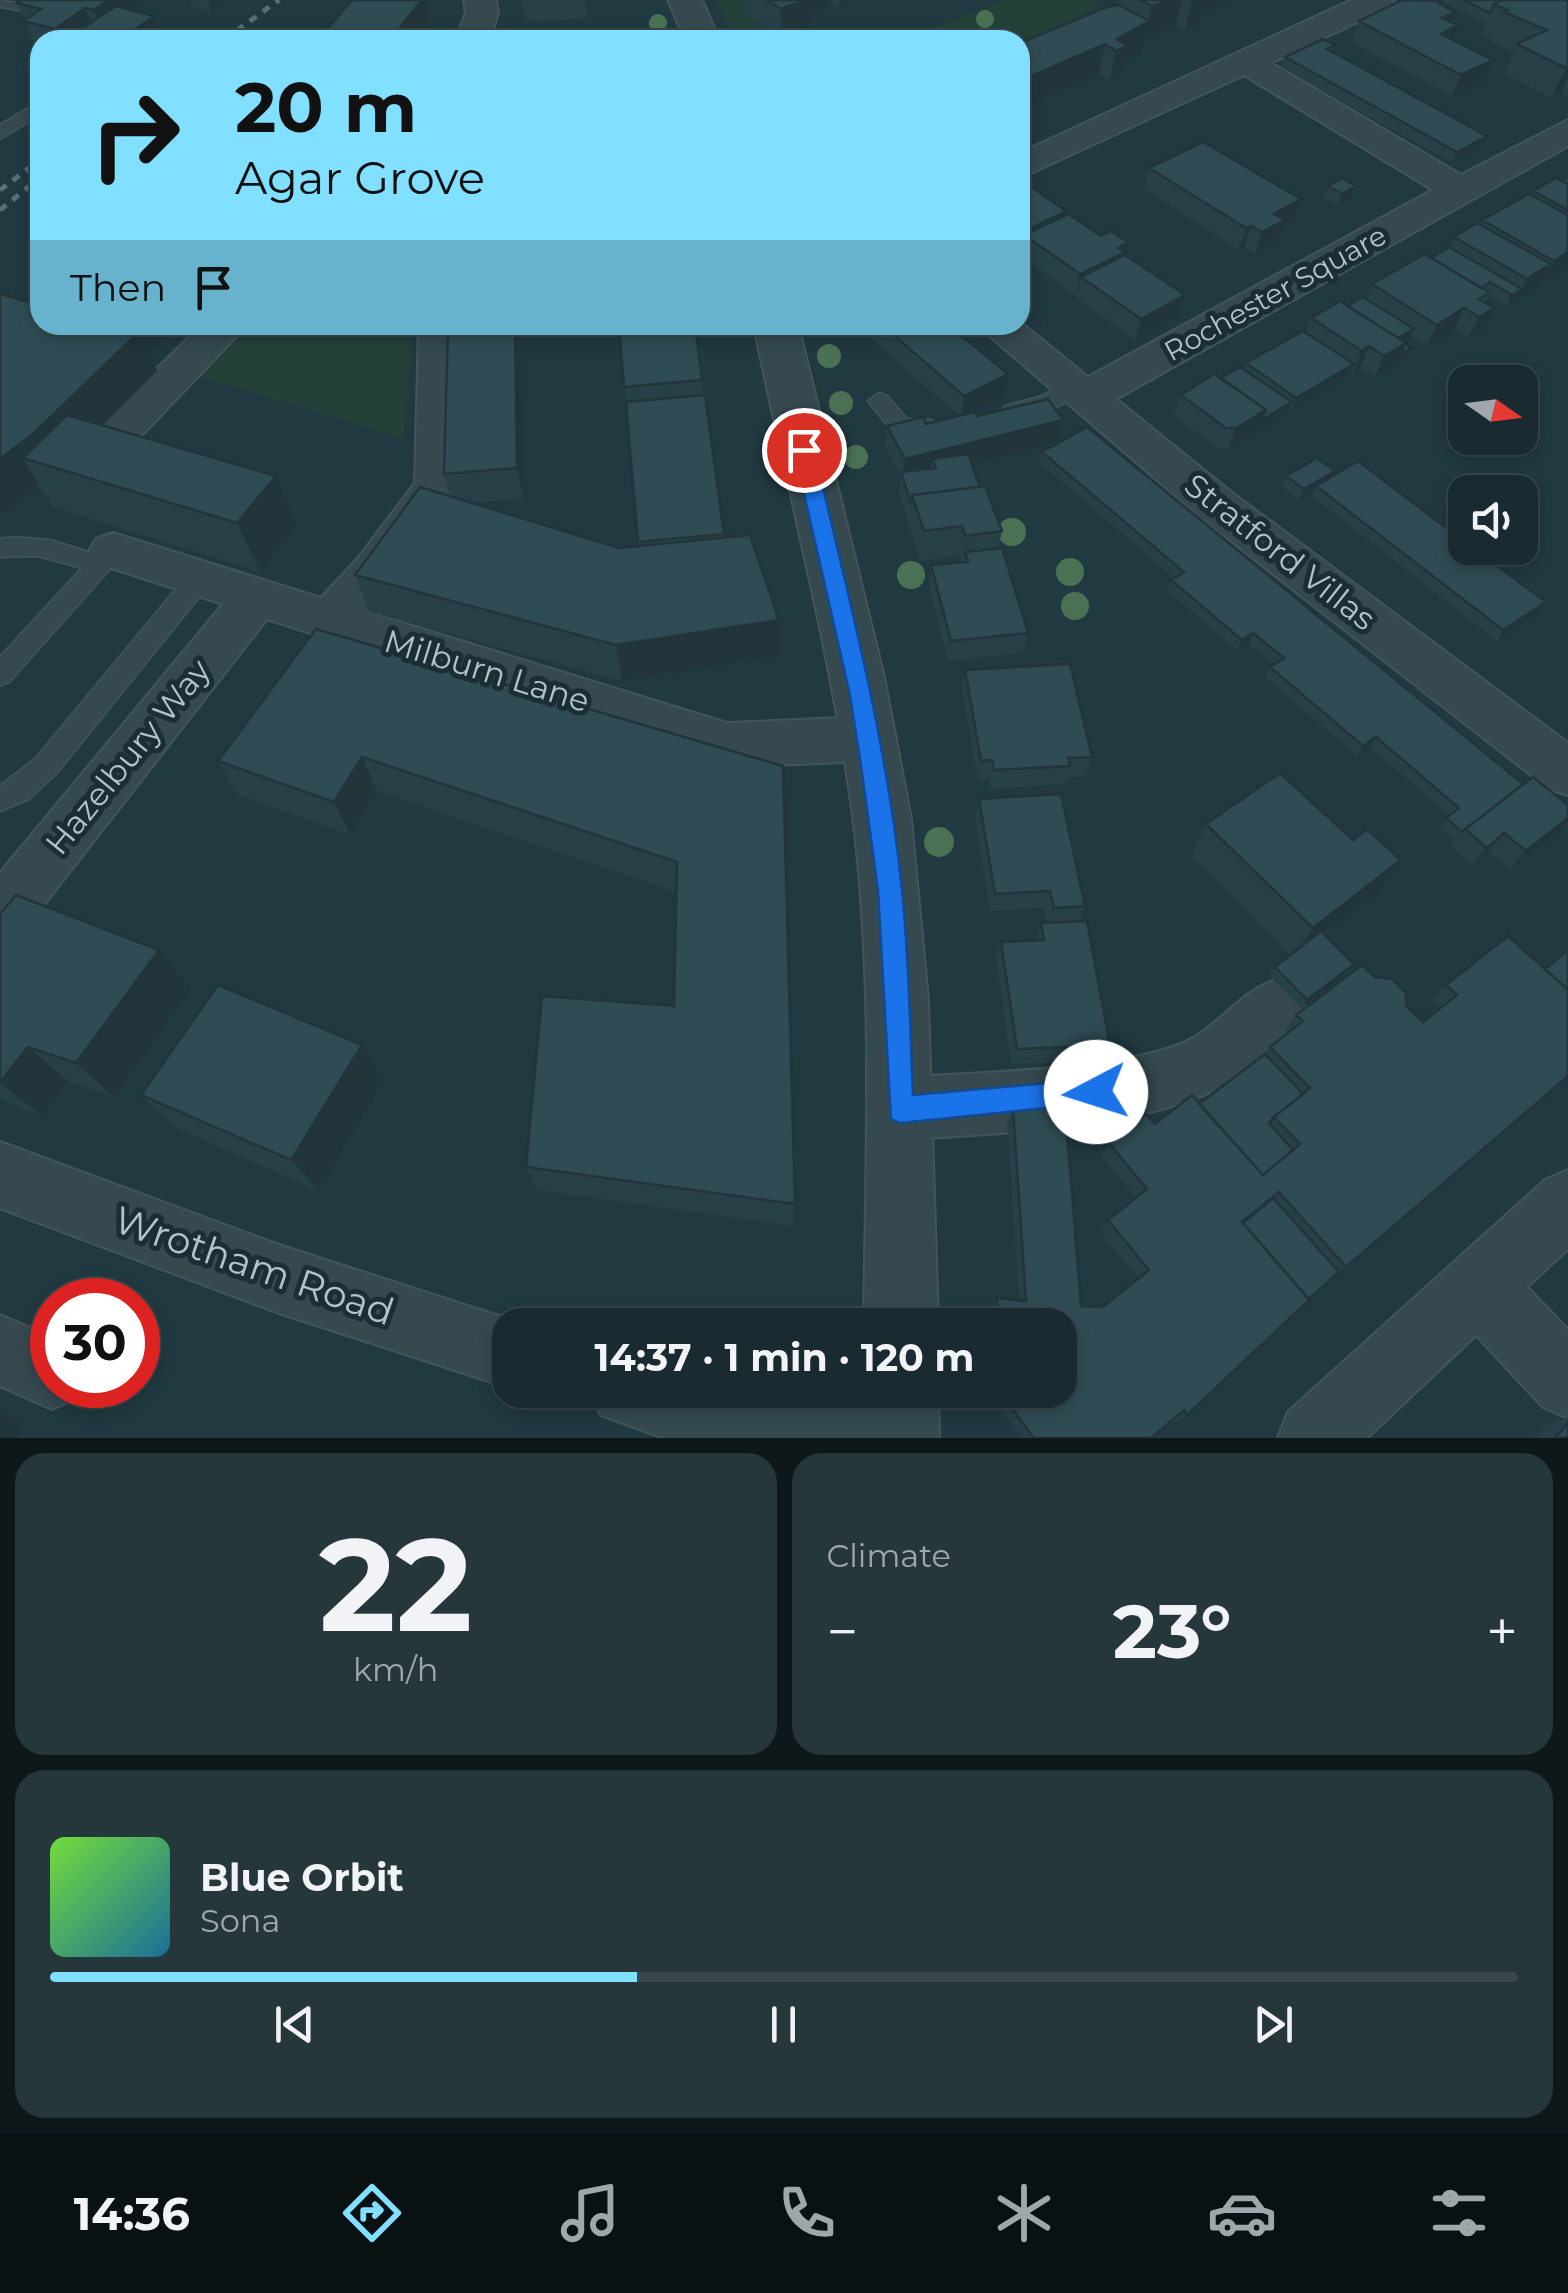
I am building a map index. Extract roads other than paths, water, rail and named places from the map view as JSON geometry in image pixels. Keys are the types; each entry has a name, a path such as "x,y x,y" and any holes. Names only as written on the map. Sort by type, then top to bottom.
{"street":[{"path":"475,30 480,0"},
{"path":"685,0 698,30"},
{"path":"1030,162 1378,0"},
{"path":"1246,62 1462,190"},
{"name":"Rochester Square","path":"1081,391 1568,131"},
{"path":"1532,151 1568,171"},
{"path":"100,451 216,335"},
{"path":"328,622 376,570 438,486 440,335"},
{"path":"778,335 868,740 890,890 900,1109 900,1308"},
{"name":"Stratford Villas","path":"1011,335 1215,504 1568,773"},
{"name":"Milburn Lane","path":"107,558 199,579 727,745 868,740"},
{"name":"Hazelbury Way","path":"0,916 256,598"},
{"path":"900,1109 1132,1090 1213,1061 1275,1008"},
{"name":"Wrotham Road","path":"0,1175 279,1280 492,1347"},
{"path":"1314,1438 1568,1203"},
{"path":"1478,1286 1568,1382"},
{"path":"0,1350 30,1363"},
{"path":"685,1408 724,1420 901,1420"}],"lane":[{"path":"0,2 22,6"},
{"path":"0,133 30,114"},
{"path":"987,416 1046,404 1081,391"},
{"path":"879,402 901,426 929,428 948,424"},
{"path":"0,548 17,544 39,546 107,558"},
{"path":"0,675 107,558"},
{"path":"0,799 19,791 46,766 199,579"}],"railway":[{"path":"238,30 279,0"},
{"path":"0,190 30,168"},
{"path":"0,210 30,186"}]}
